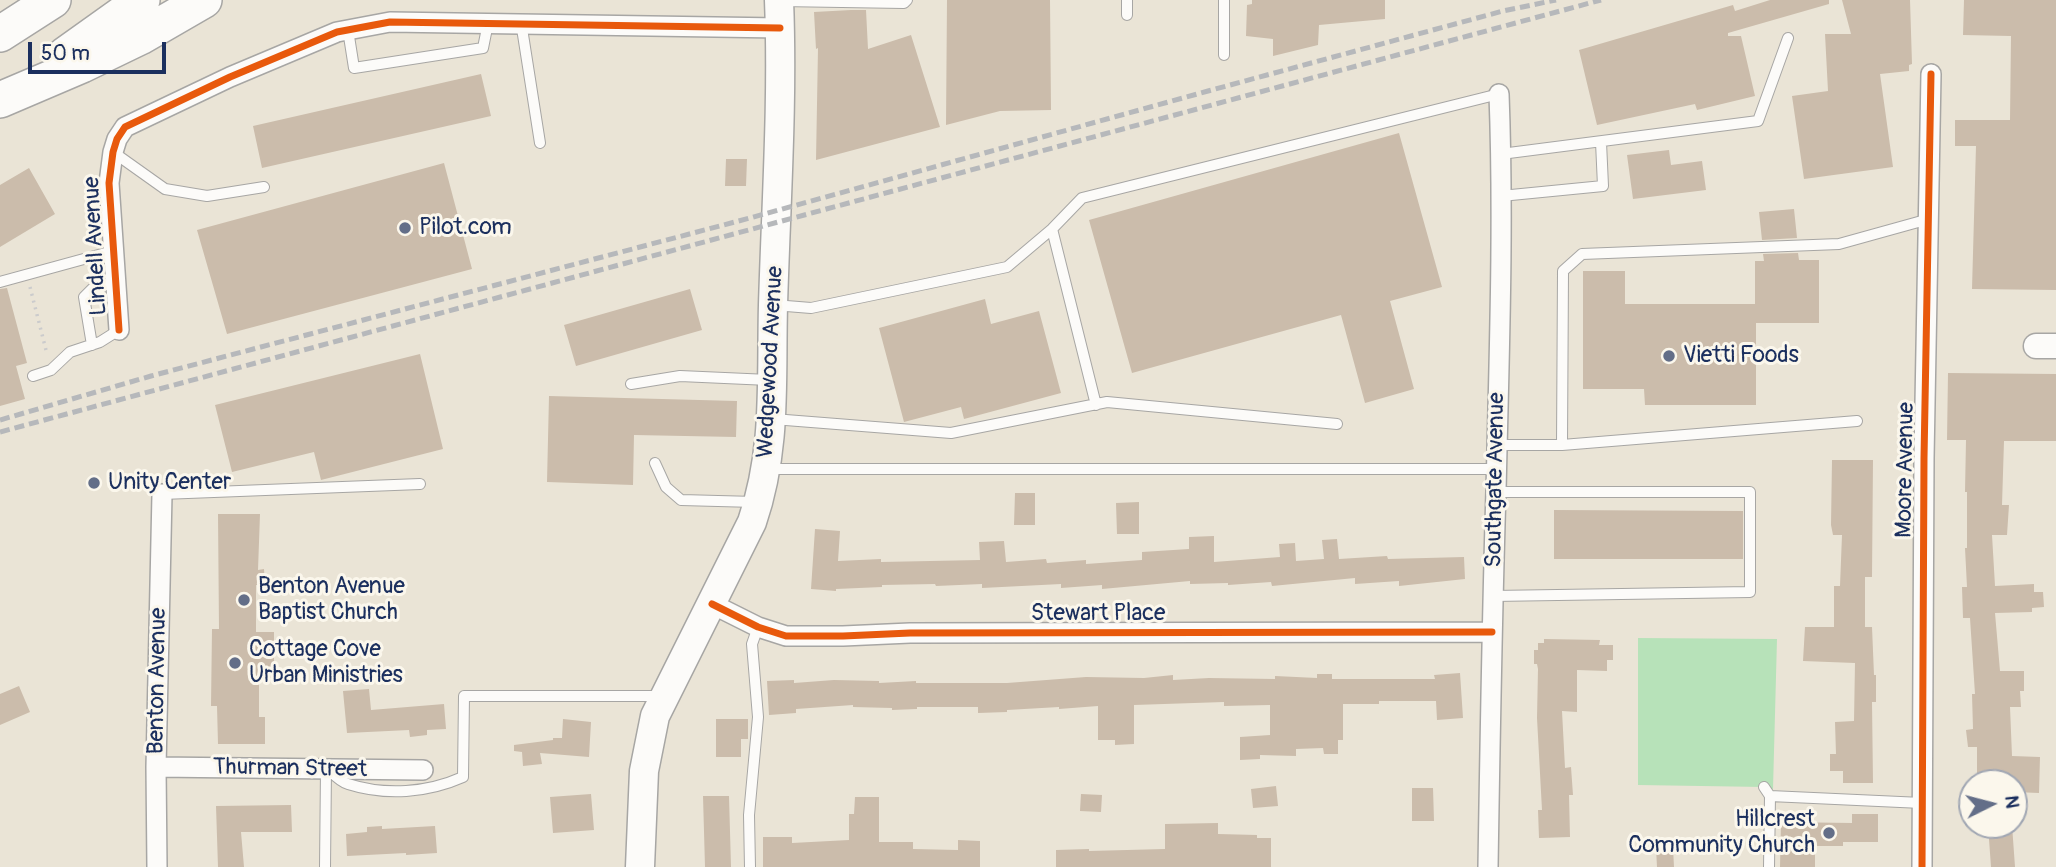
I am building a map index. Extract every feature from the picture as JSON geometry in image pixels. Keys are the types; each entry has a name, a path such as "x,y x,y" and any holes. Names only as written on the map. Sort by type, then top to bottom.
{"highway":[{"path":"0,32 39,0"},
{"path":"0,32 54,0"},
{"path":"2,99 142,0"},
{"path":"2,99 140,37 204,0"}],"main road":[{"name":"Wedgewood Avenue","path":"640,867 644,771 655,716 752,522 766,469 772,419 780,10"}],"street":[{"name":"Lindell Avenue","path":"120,330 109,183 113,152 125,127 230,77 337,32 390,22 521,22 780,10"},
{"name":"Moore Avenue","path":"1922,867 1924,472 1931,74"},
{"name":"Southgate Avenue","path":"1488,867 1498,445 1502,154 1499,94"},
{"name":"Benton Avenue","path":"157,867 156,767 162,494"},
{"name":"Stewart Place","path":"712,604 758,627 786,636 910,633 1492,632"},
{"name":"Thurman Street","path":"156,767 424,770"}],"lane":[{"path":"780,10 904,4 907,0"},
{"path":"1127,0 1128,15"},
{"path":"1223,55 1224,0"},
{"path":"348,30 354,68 483,48 488,22"},
{"path":"521,22 540,143"},
{"path":"1502,154 1758,121 1788,38"},
{"path":"773,305 811,308 1007,267 1052,229 1082,198 1499,94"},
{"path":"1501,195 1603,186 1601,142"},
{"path":"113,152 165,189 207,196 264,187"},
{"path":"1562,445 1563,271 1582,254 1839,244 1929,219"},
{"path":"1052,229 1096,405"},
{"path":"0,282 113,251"},
{"path":"92,345 83,297 92,289 116,282"},
{"path":"33,376 51,370 70,352 100,342 120,330"},
{"path":"631,384 680,376 773,380"},
{"path":"772,419 951,433 1107,402 1337,424"},
{"path":"1498,445 1562,445 1857,421"},
{"path":"655,463 666,487 681,500 759,503"},
{"path":"766,469 1496,469"},
{"path":"162,494 419,484"},
{"path":"1493,596 1750,592 1750,492 1496,492"},
{"path":"750,867 749,815 758,717 752,644 758,627"},
{"path":"326,769 345,783 411,792 428,790 463,777 464,696 665,696"},
{"path":"326,769 326,867"},
{"path":"1764,787 1770,796 1769,867"},
{"path":"1770,796 1922,803"}],"path":[{"path":"27,275 51,370"}],"green space":[{"name":"Hillcrest Community Church","path":"1638,638 1777,639 1773,789 1638,785"}],"building":[{"path":"947,0 1050,0 1051,110 1000,111 946,125"},
{"path":"1252,0 1385,0 1385,19 1319,25 1318,45 1273,56 1273,39 1246,36 1247,5 1252,4"},
{"path":"1770,0 1829,0 1829,4 1728,33 1728,36 1741,36 1755,96 1697,110 1695,104 1597,125 1579,50 1733,5 1735,11"},
{"path":"1842,0 1910,0 1912,64 1909,65 1909,71 1880,74 1893,167 1804,179 1792,96 1828,91 1825,34 1851,34"},
{"path":"1964,0 2056,0 2056,290 1972,289 1976,146 1955,146 1955,120 2010,120 2011,36 1963,35"},
{"path":"866,10 868,49 911,35 940,127 816,160 818,48 816,49 814,12"},
{"path":"481,74 491,116 262,168 253,126"},
{"path":"1399,133 1442,287 1390,301 1414,389 1365,403 1341,315 1132,373 1089,220"},
{"path":"1669,150 1671,165 1702,161 1706,190 1633,199 1627,155"},
{"path":"726,159 747,159 746,186 725,186"},
{"path":"444,163 472,269 227,334 197,230"},
{"path":"29,168 55,214 0,247 0,185"},
{"path":"1794,209 1797,238 1762,240 1759,212"},
{"name":"Vietti Foods","path":"1798,253 1799,260 1819,260 1819,323 1756,323 1756,405 1645,405 1644,389 1583,389 1583,271 1625,271 1625,304 1755,304 1755,261 1764,261 1763,254"},
{"path":"7,288 27,363 16,366 25,399 0,406 0,289"},
{"path":"690,289 702,330 576,366 564,325"},
{"path":"985,299 991,324 1039,311 1061,393 964,419 961,407 904,422 879,328"},
{"path":"420,354 443,449 321,480 314,452 232,472 215,405"},
{"path":"1948,373 2056,374 2056,441 2004,441 2002,505 2009,505 2007,535 1992,535 1995,586 2034,584 2034,592 2043,592 2044,607 2032,608 2032,612 1995,613 2000,671 2024,671 2024,691 2020,691 2021,707 2010,707 2012,756 2040,757 2039,793 2028,793 2028,769 1977,769 1977,747 1968,747 1966,730 1973,729 1972,694 1975,694 1970,618 1963,618 1962,587 1967,587 1966,440 1947,440"},
{"path":"549,396 737,401 736,437 634,435 633,485 547,482"},
{"path":"1832,460 1873,460 1872,577 1865,577 1865,627 1872,627 1876,675 1876,702 1872,702 1873,783 1843,783 1843,771 1830,771 1830,754 1836,754 1835,722 1854,721 1855,663 1803,661 1805,627 1834,627 1834,586 1840,586 1842,535 1833,535 1831,525"},
{"path":"1015,493 1035,493 1035,525 1014,525"},
{"path":"1139,502 1139,534 1117,534 1116,503"},
{"path":"1554,510 1743,511 1743,559 1554,559"},
{"path":"218,514 260,514 258,570 264,569 265,585 256,585 256,632 274,632 274,678 259,678 259,717 265,717 265,744 218,744 217,706 211,706 212,629 219,629"},
{"path":"815,529 840,531 838,561 980,560 979,542 1004,541 1006,562 1086,560 1086,564 1142,560 1142,552 1189,549 1189,537 1214,536 1214,562 1280,557 1279,544 1295,543 1296,561 1324,559 1322,540 1337,539 1339,559 1387,556 1388,559 1464,557 1465,579 1399,586 1399,581 1355,584 1355,578 1272,586 1271,582 1228,585 1190,584 1190,581 1102,589 1102,585 982,588 982,584 935,584 882,585 836,591 811,589"},
{"path":"1544,639 1600,640 1599,645 1613,645 1613,660 1607,660 1607,671 1577,670 1577,712 1562,711 1565,768 1571,767 1573,795 1569,795 1570,837 1539,838 1538,810 1542,810 1537,718 1538,669 1537,664 1534,664 1534,650 1538,650 1538,643 1544,643"},
{"path":"1460,673 1463,718 1437,720 1436,701 1343,704 1343,740 1338,740 1338,754 1324,754 1323,748 1296,749 1296,756 1260,755 1260,759 1240,760 1240,737 1270,735 1270,705 1224,706 1224,702 1134,705 1134,744 1115,745 1115,740 1098,740 1098,706 978,713 978,707 917,707 892,710 853,705 796,709 796,713 769,715 767,681 1007,683 1086,677 1144,678 1173,675 1173,680 1275,679 1275,676 1317,678 1317,674 1332,674 1332,679 1435,679 1434,675"},
{"path":"19,686 30,712 0,725 0,694"},
{"path":"369,689 371,710 444,704 446,729 427,730 427,735 410,737 409,730 347,733 343,691"},
{"path":"563,719 591,722 589,757 540,753 542,764 523,766 522,752 514,751 514,745 562,738"},
{"path":"716,719 748,719 748,739 741,739 741,757 716,757"},
{"path":"1276,786 1278,806 1253,808 1251,789"},
{"path":"1412,788 1433,788 1434,821 1412,821"},
{"path":"591,794 594,830 553,833 550,797"},
{"path":"1081,794 1102,795 1101,812 1080,811"},
{"path":"703,796 729,796 731,867 705,867"},
{"path":"855,797 879,797 879,842 913,842 913,849 958,850 958,840 980,841 980,867 763,867 763,837 792,837 792,843 849,840 849,814 854,814"},
{"path":"291,805 292,832 241,832 244,867 218,867 216,806"},
{"name":"Hillcrest Community Church","path":"1852,814 1878,814 1878,842 1843,842 1843,846 1815,846 1815,867 1780,867 1781,822 1852,823"},
{"path":"1218,823 1218,834 1271,838 1271,867 1056,867 1056,850 1165,849 1165,824"},
{"path":"382,826 382,829 435,826 437,853 347,856 346,834 367,832 367,827"},
{"path":"1989,839 2013,839 2015,867 1991,867"},
{"path":"1656,848 1673,848 1674,867 1657,867"}],"railway":[{"path":"0,420 151,376 750,218 1503,11 1556,0"},
{"path":"0,432 1601,0"}],"cycle path":[{"path":"119,330 109,183 117,139 125,127 230,77 337,32 390,22 780,28"},
{"path":"1922,867 1924,458 1931,74"},
{"path":"712,604 758,627 786,636 910,633 1492,632"}],"place":[{"name":"Pilot.com","path":"405,228"},
{"name":"Vietti Foods","path":"1669,356"},
{"name":"Unity Center","path":"94,483"},
{"name":"Benton Avenue Baptist Church","path":"244,600"},
{"name":"Cottage Cove Urban Ministries","path":"235,663"},
{"name":"Hillcrest Community Church","path":"1829,833"}]}
